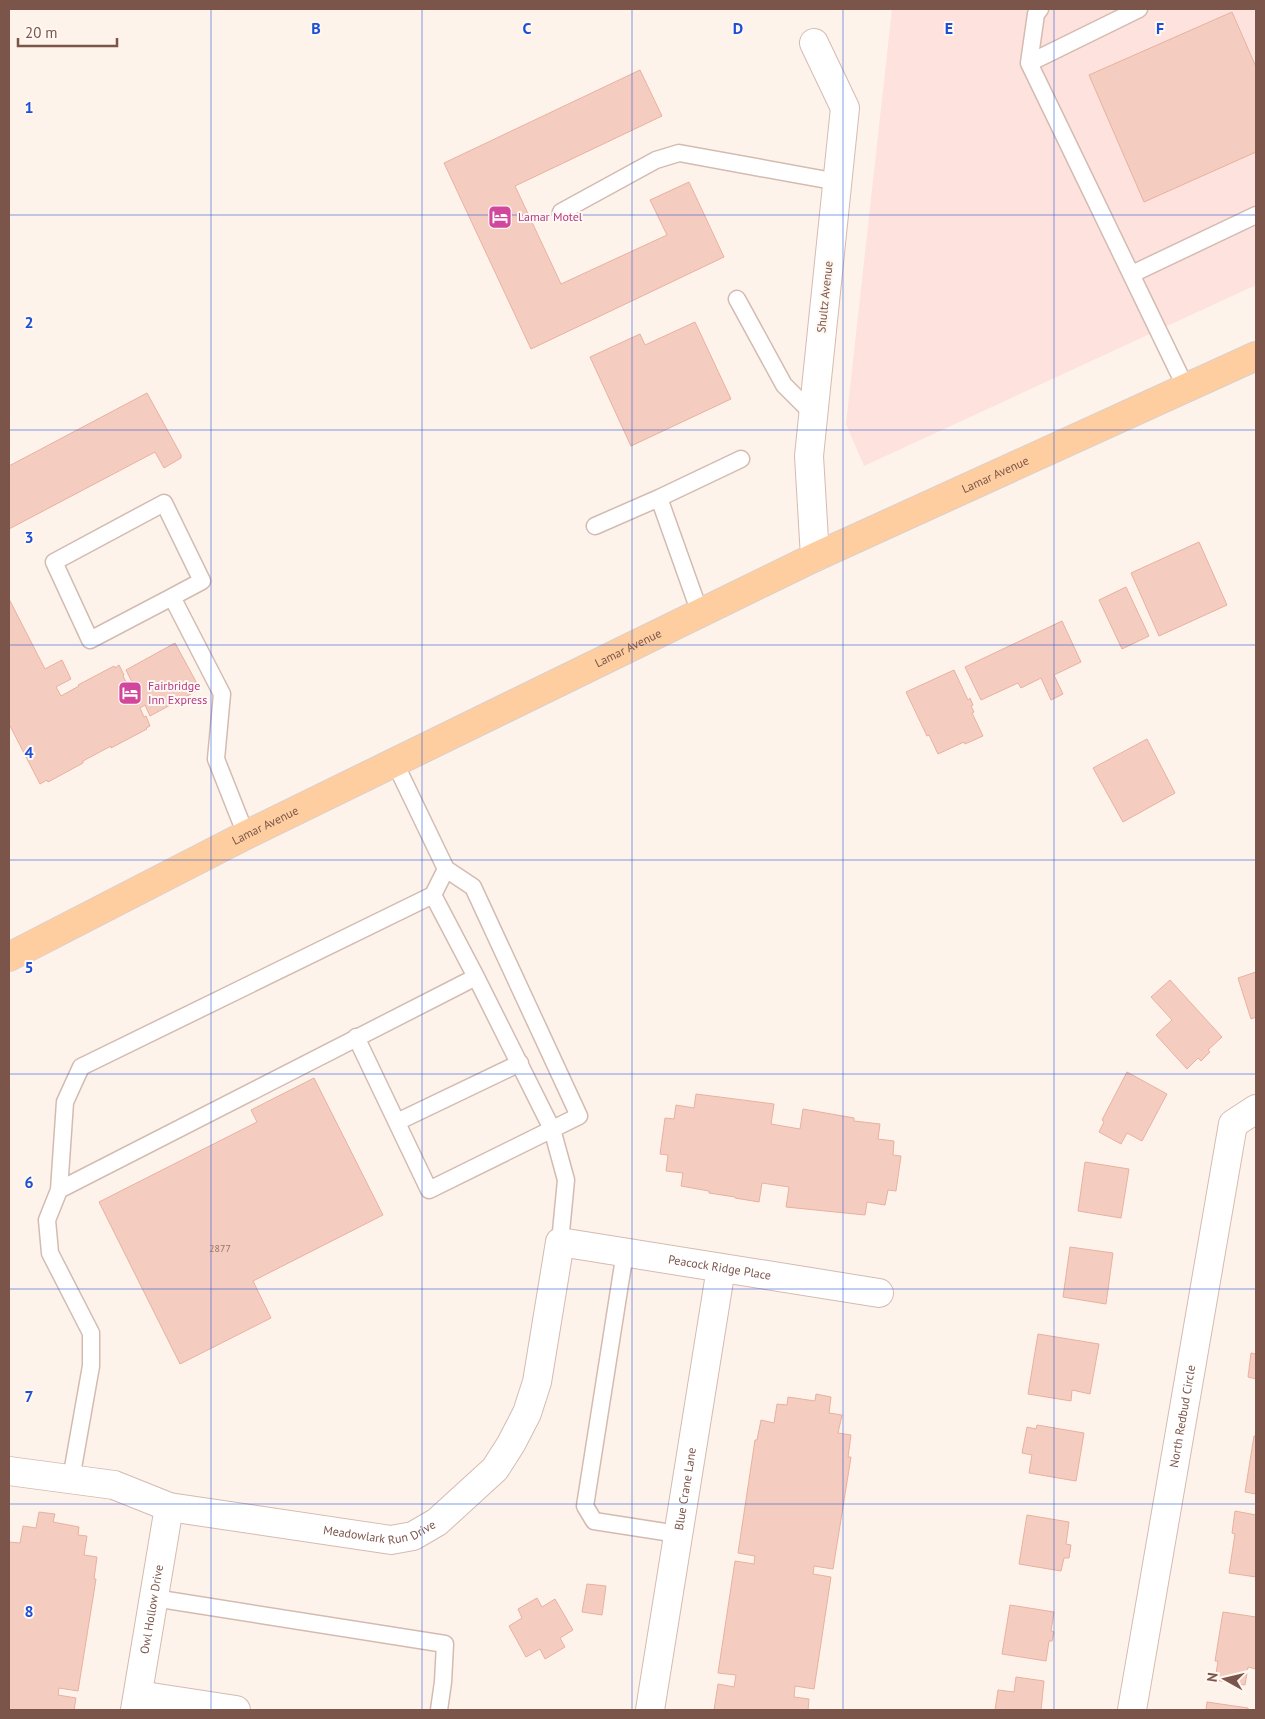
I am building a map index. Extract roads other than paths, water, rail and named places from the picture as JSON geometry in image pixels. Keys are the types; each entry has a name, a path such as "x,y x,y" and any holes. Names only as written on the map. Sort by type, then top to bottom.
{"main road":[{"name":"Lamar Avenue","path":"9,957 394,761 815,557 1256,356"}],"street":[{"name":"Shultz Avenue","path":"814,43 845,108 809,456 815,557"},
{"name":"North Redbud Circle","path":"1132,1710 1233,1124 1256,1109"},
{"name":"Peacock Ridge Place","path":"560,1242 879,1293"},
{"name":"Meadowlark Run Drive","path":"9,1471 114,1485 170,1507 391,1540 413,1536 437,1522 495,1469 527,1414 537,1382 560,1242"},
{"name":"Blue Crane Lane","path":"650,1710 721,1268"},
{"name":"Owl Hollow Drive","path":"137,1702 170,1507"},
{"path":"137,1702 236,1710"}],"lane":[{"path":"1040,9 1036,14 1029,63 1186,388"},
{"path":"1029,63 1139,9"},
{"path":"561,212 656,160 679,153 838,182"},
{"path":"1132,274 1256,215"},
{"path":"736,299 784,385 813,414"},
{"path":"595,526 740,459"},
{"path":"659,498 700,613"},
{"path":"164,503 202,581 172,597 90,640 54,562 164,503"},
{"path":"172,597 222,694 216,760 246,835"},
{"path":"356,1037 429,1190 579,1116 473,887 446,868 394,761"},
{"path":"71,1479 91,1366 91,1333 50,1253 47,1220 59,1190 65,1102 81,1066 433,895 446,868"},
{"path":"433,895 552,1129 566,1180 560,1242"},
{"path":"59,1190 476,977"},
{"path":"396,1122 520,1063"},
{"path":"625,1252 585,1506 594,1522 678,1534"},
{"path":"154,1598 445,1644 439,1710"}],"place":[{"name":"Lamar Motel","path":"500,217"},
{"name":"Fairbridge Inn Express","path":"130,693"}]}
